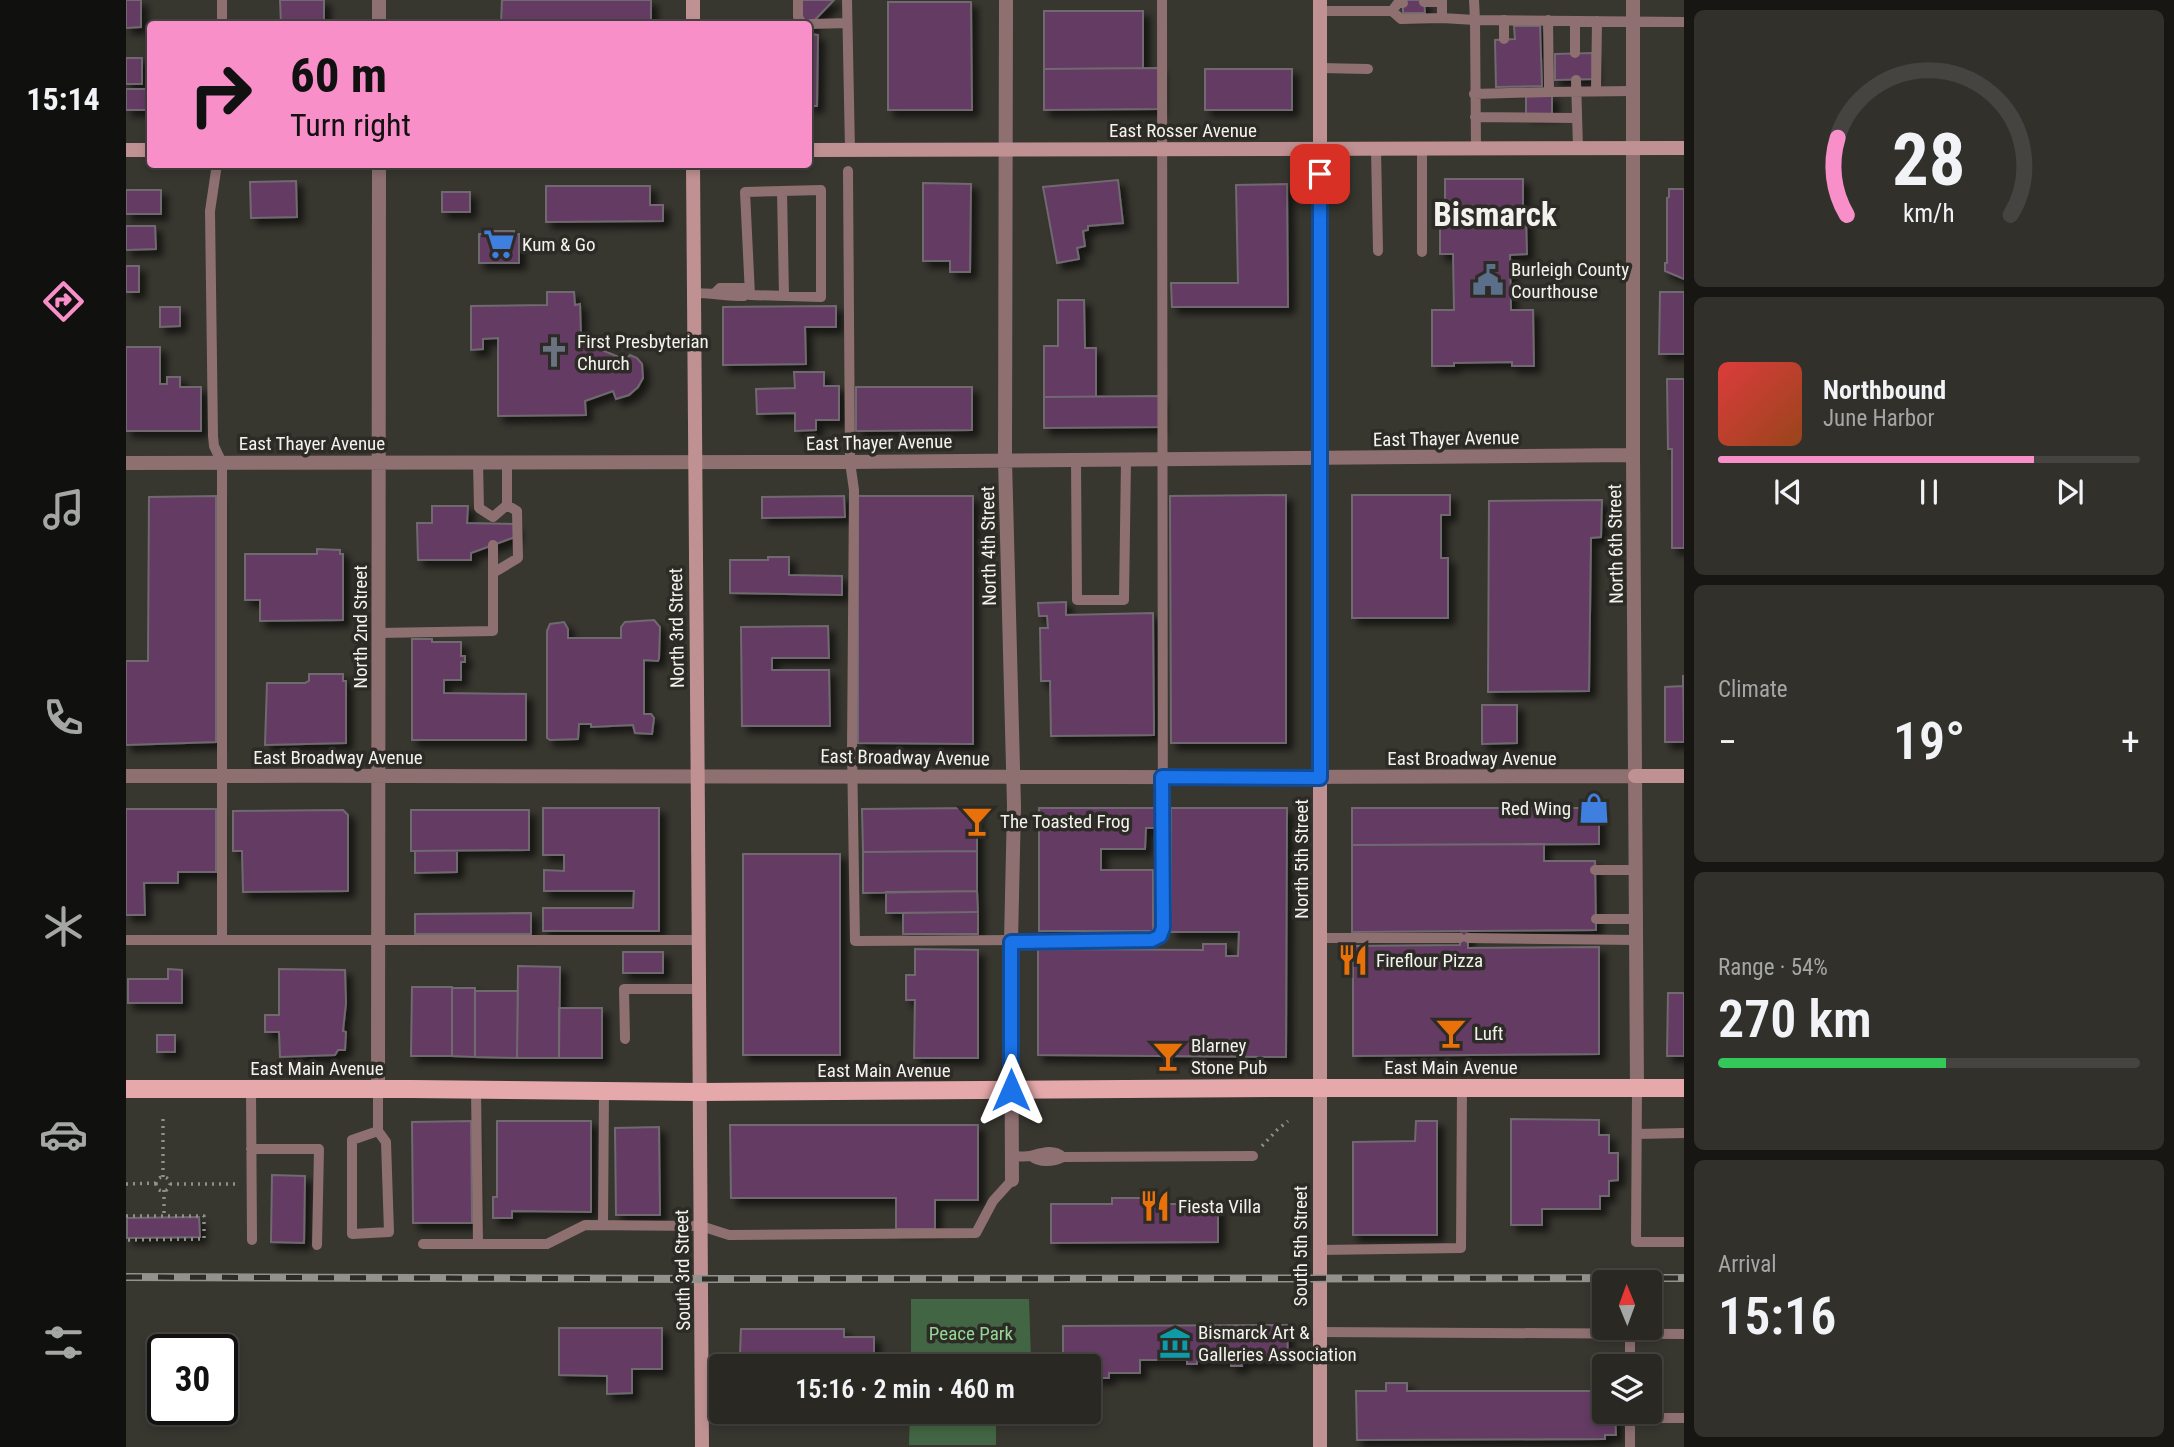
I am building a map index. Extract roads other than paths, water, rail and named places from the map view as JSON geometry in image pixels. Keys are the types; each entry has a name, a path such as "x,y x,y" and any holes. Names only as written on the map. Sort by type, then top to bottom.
{"main road":[{"name":"East Main Avenue","path":"126,1089 700,1092 1684,1088"}],"street":[{"path":"379,0 379,21"},
{"path":"693,0 693,21"},
{"name":"North 4th Street","path":"1006,0 1006,460 1013,778 1012,1180"},
{"name":"North 6th Street","path":"1633,0 1637,1088"},
{"name":"North 5th Street","path":"1319,1088 1320,6"},
{"name":"East Rosser Avenue","path":"812,150 1684,148"},
{"path":"126,150 147,150"},
{"name":"North 2nd Street","path":"378,1089 379,168"},
{"name":"North 3rd Street","path":"693,168 693,463 700,1092"},
{"name":"East Thayer Avenue","path":"126,463 693,463 1633,456"},
{"name":"East Broadway Avenue","path":"126,776 1684,776"},
{"name":"South 5th Street","path":"1319,1088 1320,1447"},
{"name":"South 3rd Street","path":"700,1092 702,1447"}],"lane":[{"path":"222,0 222,21"},
{"path":"798,0 798,17 803,21"},
{"path":"847,0 850,150"},
{"path":"848,171 850,462 854,489 852,776 855,942 1152,940 1160,936 1163,928 1162,0"},
{"path":"1475,0 1476,149"},
{"path":"1424,2 1442,1 1442,18"},
{"path":"1392,11 1398,3 1403,3"},
{"path":"1320,6 1392,11 1401,19 1684,22"},
{"path":"1504,20 1504,39"},
{"path":"1548,20 1549,92"},
{"path":"1575,21 1575,53"},
{"path":"1596,91 1597,21"},
{"path":"812,23 847,23"},
{"path":"1320,68 1368,68"},
{"path":"1474,94 1505,90 1549,92 1576,85 1596,91 1633,91"},
{"path":"1576,85 1578,148"},
{"path":"1475,117 1576,118"},
{"path":"1376,149 1378,251"},
{"path":"1422,149 1422,252"},
{"path":"216,168 210,211 213,436 222,463 222,940"},
{"path":"693,293 715,293 720,297 744,296 748,293 821,297 821,190 745,192 748,293"},
{"path":"782,191 784,296"},
{"path":"1076,460 1077,600 1124,600 1126,460"},
{"path":"478,463 479,508 493,520 507,505 507,463"},
{"path":"493,573 518,558 517,511 507,505"},
{"path":"379,633 493,631 493,545"},
{"path":"1595,870 1636,870"},
{"path":"1596,919 1636,919"},
{"path":"1320,938 1636,940"},
{"path":"126,940 698,940"},
{"path":"625,1039 624,989 698,989"},
{"path":"1319,1250 1461,1248 1462,1088"},
{"path":"1637,1088 1636,1242 1684,1242"},
{"path":"251,1089 252,1240"},
{"path":"378,1089 378,1130 386,1142 389,1233 352,1234 352,1140 378,1130"},
{"path":"477,1090 478,1244"},
{"path":"603,1225 604,1091"},
{"path":"1637,1134 1684,1133"},
{"path":"251,1149 318,1149 317,1245"},
{"path":"1012,1156 1031,1156 1037,1152 1058,1152 1063,1157 1253,1156"},
{"path":"423,1244 547,1244 585,1225 701,1226 729,1235 976,1233 993,1201 1012,1180"},
{"path":"1319,1332 1592,1334"},
{"path":"1662,1334 1684,1334"},
{"path":"1662,1417 1684,1418"},
{"path":"1630,1424 1630,1447"}],"railway":[{"path":"126,1277 1684,1278"}],"place":[{"name":"Kum & Go","path":"499,244"},
{"name":"Burleigh County Courthouse","path":"1488,280"},
{"name":"First Presbyterian Church","path":"554,352"},
{"name":"Red Wing","path":"1594,808"},
{"name":"The Toasted Frog","path":"977,821"},
{"name":"Fireflour Pizza","path":"1353,960"},
{"name":"Luft","path":"1451,1033"},
{"name":"Blarney Stone Pub","path":"1168,1056"},
{"name":"Fiesta Villa","path":"1155,1206"},
{"name":"Bismarck Art & Galleries Association","path":"1175,1343"}],"district":[{"name":"Bismarck","path":"1495,214"}],"park label":[{"name":"Peace Park","path":"971,1333"}]}
